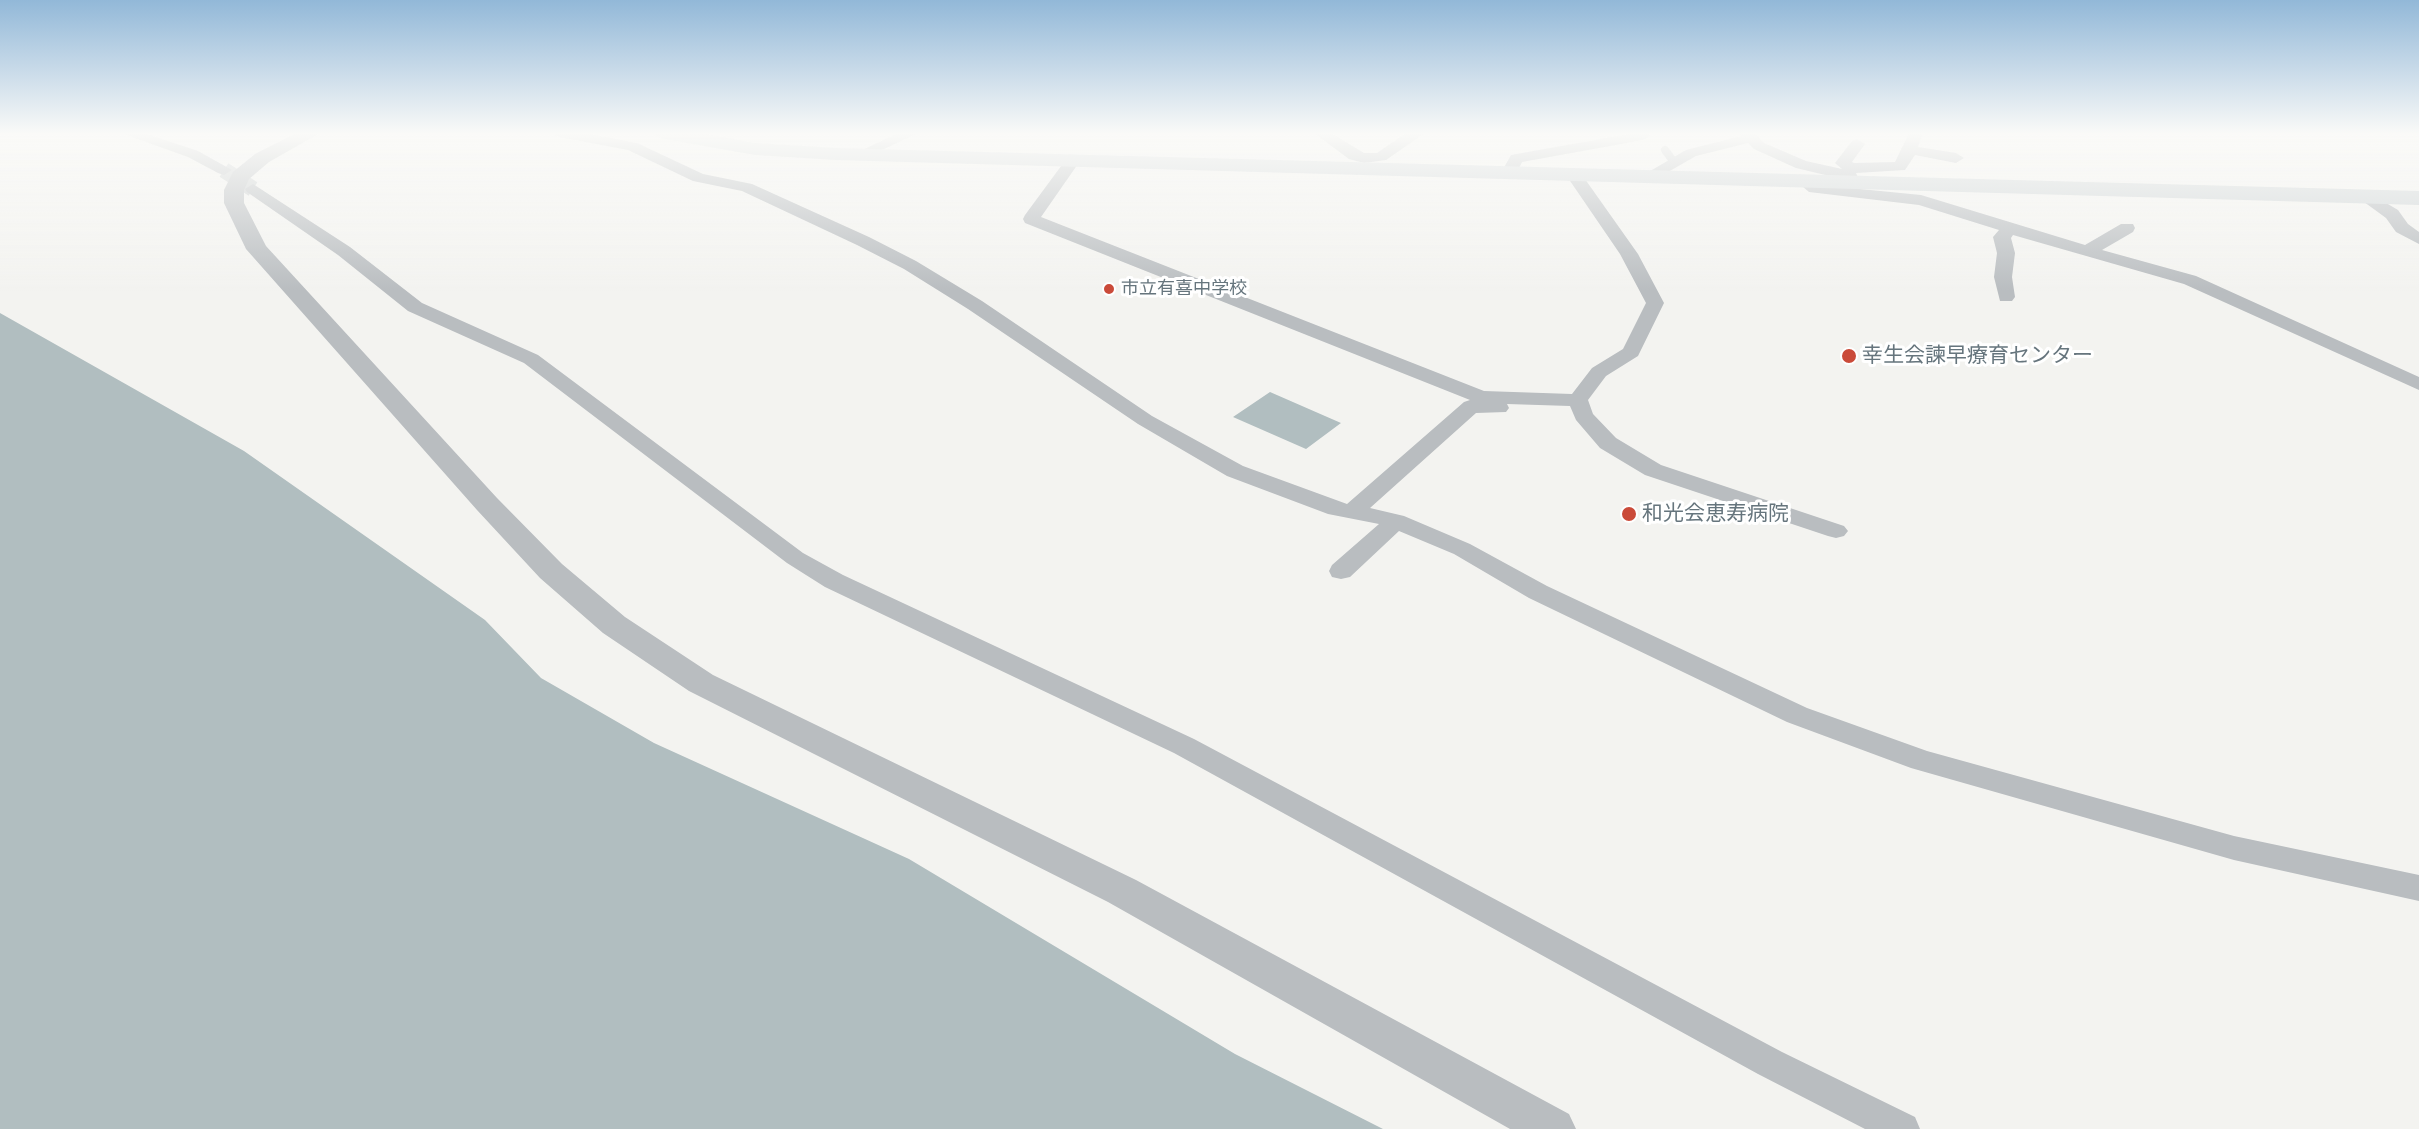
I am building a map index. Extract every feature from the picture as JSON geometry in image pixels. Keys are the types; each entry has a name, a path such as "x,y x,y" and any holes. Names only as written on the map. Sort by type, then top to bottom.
{"highway":[{"path":"2113,186 2419,198"}],"street":[{"path":"236,186 234,203 257,249 487,504 551,571 614,625 701,683 1122,891 1553,1129"},
{"path":"735,186 746,188 863,241 910,266 975,305 1145,420 1235,471 1336,509 1396,521 1462,549 1538,592 1797,715 1921,760 2234,848 2419,888"},
{"path":"1055,186 1032,219 1481,397 1580,407 1608,443 1653,470 1836,531"},
{"path":"1580,407 1599,372 1631,352 1655,303 1629,254 1581,186"},
{"path":"1810,186 1815,189 1921,200 2010,229 2190,280 2419,384"},
{"path":"253,189 344,251 415,307 531,359 776,544 834,581 1184,746 1770,1063 1902,1129"},
{"path":"2366,196 2392,214 2402,228 2419,239"},
{"path":"2087,251 2127,228"},
{"path":"2006,297 2003,277 2006,253 2002,237 2010,229"},
{"path":"1352,512 1471,406 1580,407"},
{"path":"1341,571 1396,521"}],"shaded area":[{"path":"0,313 244,451 485,620 541,678 654,743 909,859 1235,1054 1383,1129 0,1129"},
{"path":"1270,392 1341,423 1306,449 1233,417"}],"tunnel":[{"path":"248,186 253,189"}],"place":[{"name":"市立有喜中学校","path":"1109,289"},
{"name":"幸生会諫早療育センター","path":"1849,356"},
{"name":"和光会恵寿病院","path":"1629,514"}]}
